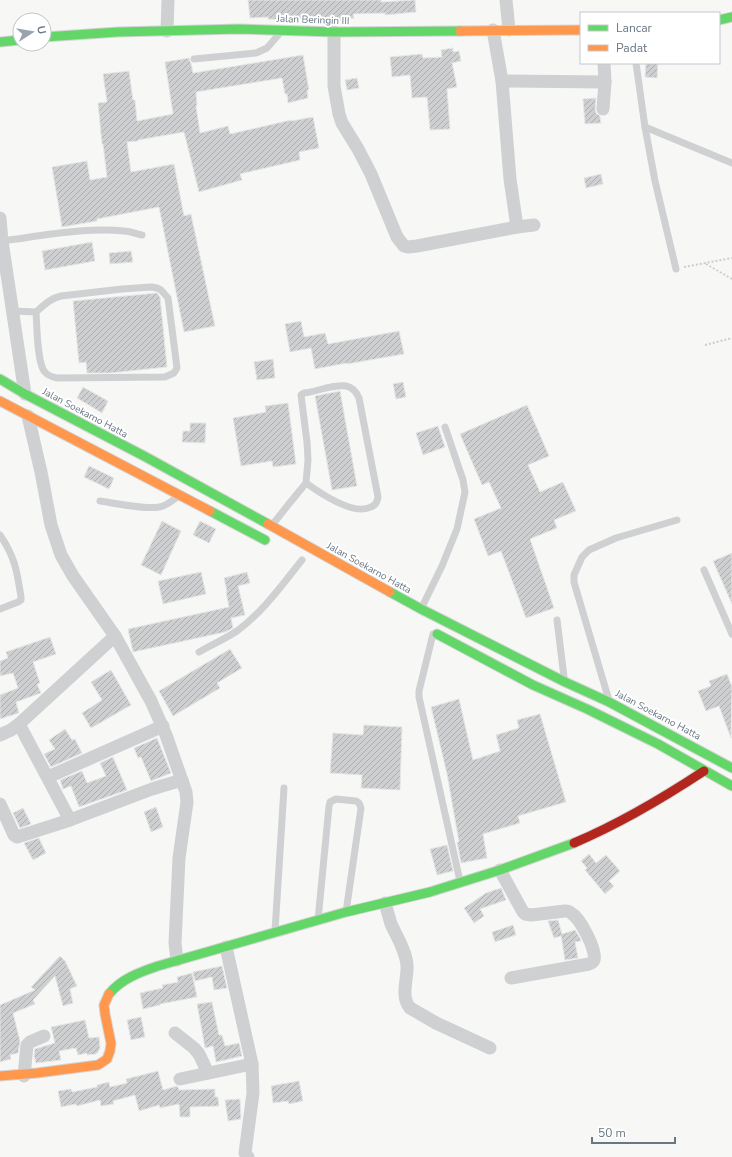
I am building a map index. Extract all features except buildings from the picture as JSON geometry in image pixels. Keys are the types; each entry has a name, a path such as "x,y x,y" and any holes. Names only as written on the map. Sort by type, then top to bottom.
{"main road":[{"path":"720,20 732,17"},
{"name":"Jalan Beringin III","path":"52,37 118,32 239,28 334,32 580,30"},
{"path":"0,42 12,41"},
{"name":"Jalan Soekarno Hatta","path":"0,379 25,394 144,456 421,609 565,682 609,702 732,768"},
{"path":"0,401 275,546"},
{"path":"430,630 533,685 587,709 658,744 732,786"},
{"path":"587,709 590,694"},
{"path":"0,1076 24,1076 98,1065 103,1062 110,1054 112,1048 105,1013 105,1003 107,997 114,988 124,981 177,959 226,947 346,912 430,892 500,870 572,844 600,832 680,787 704,771"}],"street":[{"path":"167,30 168,0"},
{"path":"506,0 509,30"},
{"path":"493,30 502,81 510,179 517,227"},
{"path":"334,32 334,86 339,114 371,174 397,237 404,246 417,246 534,225"},
{"path":"603,109 605,82 604,64"},
{"path":"502,81 605,82"},
{"path":"0,218 2,241 25,394"},
{"path":"28,416 51,525 61,555 73,576 115,636 151,701 163,726 187,796 179,858 175,942 177,959"},
{"path":"0,735 19,724 115,636"},
{"path":"19,724 70,820"},
{"path":"48,777 163,726"},
{"path":"0,804 14,835 17,837 70,820 152,789 182,780"},
{"path":"500,870 525,914 531,915 569,911 574,915 587,934 594,960 590,964 511,978"},
{"path":"384,903 389,919 406,958 407,972 405,994 410,1008 436,1023 490,1048"},
{"path":"226,947 252,1064 253,1093 245,1156"},
{"path":"175,1033 194,1048 208,1074"},
{"path":"24,1076 27,1045 44,1036"},
{"path":"180,1079 252,1064"}],"lane":[{"path":"194,60 260,52 271,45 283,30"},
{"path":"636,64 645,127 655,181 676,269"},
{"path":"645,127 732,162"},
{"path":"2,241 88,230 126,231 142,235"},
{"path":"13,311 36,312 47,302 57,297 135,288 157,288 168,298 177,368 174,373 165,377 52,377 45,371 40,363 36,312"},
{"path":"271,527 306,483 308,460 307,442 301,396 304,393 337,386 348,386 355,391 359,398 378,501 374,506 368,508 360,510 354,509 327,497 306,483"},
{"path":"421,609 442,566 457,529 465,492 463,480 445,427"},
{"path":"100,501 137,507 159,507 168,504 180,495"},
{"path":"609,702 574,582 574,575 582,557 593,547 616,538 677,520"},
{"path":"0,535 13,557 21,597 21,600 18,602 0,609"},
{"path":"199,652 227,637 249,621 277,591 302,560"},
{"path":"704,570 732,634"},
{"path":"557,620 565,682"},
{"path":"430,630 419,697 460,882"},
{"path":"275,932 284,788"},
{"path":"318,920 329,806 330,802 336,799 356,800 361,808 346,912"}],"path":[{"path":"676,269 732,258"},
{"path":"705,263 732,279"},
{"path":"705,345 732,338"}],"traffic: fast":[{"path":"720,20 732,17"},
{"path":"52,36 118,32 239,29 334,32 460,31"},
{"path":"0,42 12,41"},
{"path":"0,379 25,394 144,456 268,524"},
{"path":"210,511 265,540"},
{"path":"390,592 565,682 609,702 732,768"},
{"path":"437,634 533,685 587,709 658,744 732,786"},
{"path":"109,994 125,980 158,966 346,912 430,892 500,870 574,843"}],"traffic: slow":[{"path":"460,31 580,30"},
{"path":"0,401 210,511"},
{"path":"268,524 390,592"},
{"path":"0,1076 98,1065 107,1059 111,1043 104,1005 109,994"}],"traffic: jam":[{"path":"574,843 608,828 673,791 704,771"}]}
